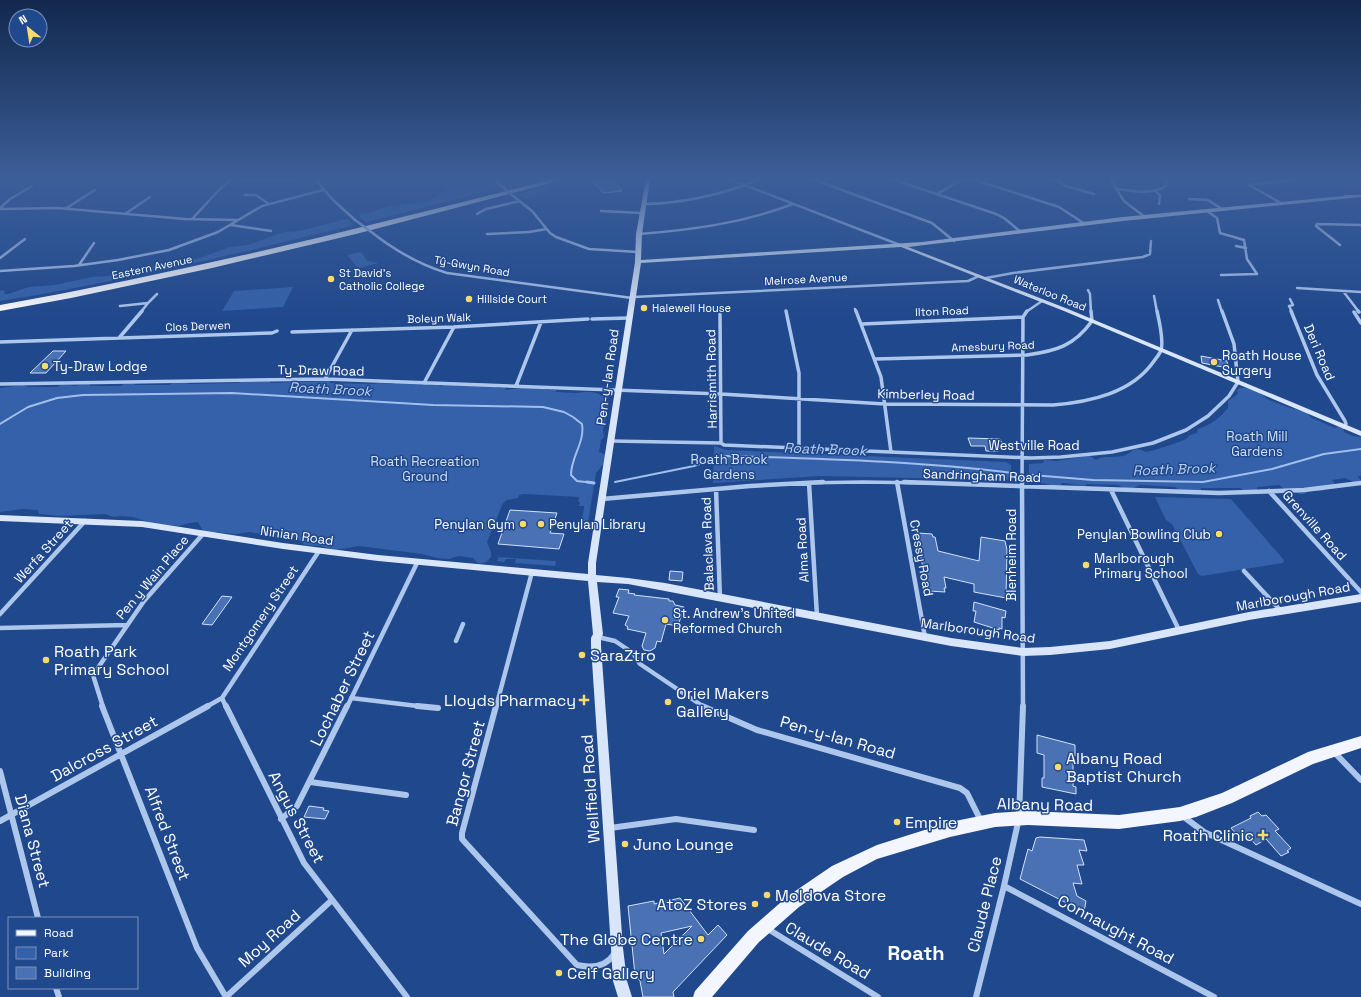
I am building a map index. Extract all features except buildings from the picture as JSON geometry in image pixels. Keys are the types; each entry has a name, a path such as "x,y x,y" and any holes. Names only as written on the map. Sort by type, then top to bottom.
{"highway":[{"name":"Eastern Avenue","path":"0,303 96,286 193,266 361,226"},
{"name":"Eastern Avenue","path":"0,308 111,288 219,265 379,226"}],"main road":[{"name":"Albany Road","path":"701,997 733,956 763,926 822,880 862,858 897,845 946,830 982,822 1019,818 1100,822 1134,821 1180,814 1214,804 1303,761 1332,750 1361,742"}],"street":[{"path":"0,271 37,270 79,266 170,250 205,238 228,226"},
{"path":"240,226 271,231"},
{"name":"Tŷ-Gwyn Road","path":"363,226 403,257 423,266 447,273 632,298"},
{"path":"544,226 556,237 586,248 638,252"},
{"name":"Pen-y-lan Road","path":"592,579 602,499 638,262 638,234 640,226"},
{"path":"638,234 690,230 721,226"},
{"name":"Waterloo Road","path":"848,226 1042,300 1361,434"},
{"path":"936,226 954,240"},
{"path":"1012,226 1020,232"},
{"path":"638,262 901,246 1073,226"},
{"path":"1218,226 1220,233 1244,240 1246,259 1257,274 1221,275"},
{"path":"1317,226 1316,226 1340,245"},
{"path":"487,234 522,233 547,229"},
{"path":"0,258 25,239"},
{"path":"986,278 1003,274 1143,258 1150,254 1151,241"},
{"path":"79,266 94,242"},
{"path":"1236,246 1246,248"},
{"name":"Melrose Avenue","path":"632,298 968,281 979,276"},
{"path":"1296,288 1361,292"},
{"path":"1088,290 1090,294 1092,321"},
{"path":"1343,291 1359,312"},
{"path":"119,338 157,294"},
{"path":"1154,296 1160,328 1161,350"},
{"name":"Deri Road","path":"1290,299 1293,305 1289,306 1301,332 1317,375 1345,421 1346,424 1344,427"},
{"path":"1023,318 1026,311 1042,300"},
{"path":"1218,300 1234,344 1238,382"},
{"path":"120,306 148,303"},
{"path":"855,309 881,377 891,452"},
{"path":"786,311 799,373 799,448"},
{"path":"1354,312 1361,324"},
{"name":"Harrismith Road","path":"720,314 721,443"},
{"path":"592,319 629,318"},
{"name":"Ilton Road","path":"862,324 1023,318"},
{"name":"Blenheim Road","path":"1019,818 1023,727 1023,318"},
{"name":"Boleyn Walk","path":"292,332 454,327 588,319"},
{"name":"Amesbury Road","path":"875,359 1023,355 1048,352 1072,343 1084,333 1092,321"},
{"path":"516,386 541,322"},
{"path":"424,383 454,327"},
{"path":"325,378 352,330"},
{"name":"Clos Derwen","path":"0,342 272,333 277,331"},
{"name":"Kimberley Road","path":"618,391 721,394 885,404 1023,406 1075,402 1102,396 1118,390 1146,372 1161,350"},
{"name":"Ty-Draw Road","path":"0,384 325,378 618,391"},
{"name":"Westville Road","path":"611,441 721,443 724,445 891,452 1061,457 1112,452 1159,441 1186,430 1219,407 1229,396 1238,382"},
{"name":"Sandringham Road","path":"602,499 809,483 897,482 1217,493 1332,488 1361,483"},
{"name":"Cressy Road","path":"897,482 926,638"},
{"name":"Alma Road","path":"809,483 817,616"},
{"name":"Balaclava Road","path":"716,489 720,598"},
{"path":"1111,490 1179,630"},
{"name":"Grenville Road","path":"1269,491 1361,592"},
{"name":"Ninian Road","path":"0,518 142,524 319,551 417,563 532,572 592,579"},
{"name":"Werfa Street","path":"0,614 85,521"},
{"name":"Pen y Wain Place","path":"93,675 144,601 203,534"},
{"name":"Montgomery Street","path":"222,698 319,551"},
{"name":"Lochaber Street","path":"281,819 297,806 310,782 417,563"},
{"path":"1244,571 1281,610"},
{"name":"Bangor Street","path":"532,572 462,833 462,839 577,965 590,968 604,964 612,959 617,948"},
{"name":"Marlborough Road","path":"592,579 628,581 665,586 926,638 1023,652 1110,645 1281,610 1361,598"},
{"name":"Wellfield Road","path":"592,579 598,634 596,638 596,646 610,828 617,948 620,981 625,997"},
{"path":"456,640 463,624"},
{"path":"0,628 127,625"},
{"name":"Pen-y-lan Road","path":"598,634 602,638 615,641 633,653 640,664 699,704 734,721 757,730 960,788 967,793 982,822"},
{"name":"Alfred Street","path":"93,675 98,695 197,948 226,997"},
{"name":"Dalcross Street","path":"0,821 222,698"},
{"name":"Angus Street","path":"222,698 304,863 407,997"},
{"path":"351,698 438,708"},
{"path":"1332,750 1361,780"},
{"name":"Diana Street","path":"0,771 38,917"},
{"path":"310,782 406,795"},
{"path":"1180,814 1204,832 1361,904"},
{"name":"Claude Place","path":"976,997 1004,886 1019,818"},
{"path":"610,828 676,819 754,830"},
{"name":"Connaught Road","path":"1004,886 1214,997"},
{"name":"Moy Road","path":"226,997 332,900"},
{"name":"Claude Road","path":"763,926 878,997"}],"green space":[{"path":"321,226 352,226 222,257 89,285 0,301 0,290 5,291 4,294 8,294 29,287 55,285 92,277 107,276 197,259 230,247 248,245 284,232 299,231"},
{"path":"361,252 367,261 379,263 358,268 347,255"},
{"path":"293,287 283,307 222,311 234,291"},
{"name":"Roath Recreation Ground","path":"270,380 270,383 329,381 331,383 374,384 393,384 396,381 411,384 420,381 442,386 444,384 485,383 494,385 498,388 505,387 506,390 521,388 544,388 546,390 556,390 556,392 597,393 608,402 603,431 604,437 601,440 599,452 606,455 606,461 596,473 587,529 572,529 580,528 584,506 579,506 579,497 519,495 518,498 507,500 503,503 487,542 491,552 491,557 485,562 478,563 473,558 459,556 449,559 437,558 422,554 359,546 336,550 320,546 305,545 293,536 288,535 285,538 279,538 250,532 236,534 203,531 198,522 179,526 151,523 133,517 113,517 105,514 61,516 39,514 38,510 22,509 0,512 0,388 22,385 28,387 56,387 63,384 75,386 86,383 90,386 121,386 127,382 136,383 134,385 169,385 176,381 189,384 238,383 242,381"},
{"name":"Roath Mill Gardens","path":"1240,388 1259,392 1267,399 1287,407 1306,412 1312,418 1335,428 1338,426 1343,428 1344,432 1353,436 1361,437 1361,476 1358,476 1361,481 1354,482 1345,478 1332,480 1335,486 1326,488 1323,491 1311,490 1304,494 1300,494 1284,489 1279,485 1257,487 1257,490 1247,492 1240,488 1201,488 1201,491 1181,491 1175,487 1140,485 1133,488 1124,488 1118,485 1087,484 1085,486 1079,486 1062,483 1061,485 1055,486 1032,481 1029,475 1029,464 1043,463 1044,460 1057,461 1086,456 1090,456 1096,460 1105,457 1119,457 1128,454 1133,450 1139,449 1146,452 1179,442 1186,439 1190,435 1197,433 1198,429 1211,423 1222,415 1228,408 1228,401 1238,394 1237,390"},
{"name":"Roath Brook Gardens","path":"714,446 726,450 1006,462 1011,465 1011,478 1007,480 820,476 713,483"},
{"name":"Penylan Bowling Club","path":"1155,497 1231,499 1284,560 1283,563 1202,576 1198,574 1172,524 1166,520"},
{"path":"499,557 556,561 555,566 515,563 516,559 506,559 504,562 497,561"}],"waterway":[{"name":"Roath Brook","path":"0,424 28,407 57,398 83,395 232,393 433,405 543,407 564,412 582,424 582,437 573,462 571,475 577,481 594,483 587,482"},
{"name":"Roath Brook","path":"1032,475 1093,480 1203,482 1272,469 1324,454 1361,449"},
{"name":"Roath Brook","path":"615,482 694,466 718,457 727,456 906,463 1013,473"}],"place":[{"name":"St David's Catholic College","path":"331,279"},
{"name":"Hillside Court","path":"469,299"},
{"name":"Halewell House","path":"644,308"},
{"name":"Roath House Surgery","path":"1214,362"},
{"name":"Ty-Draw Lodge","path":"45,366"},
{"name":"Penylan Gym","path":"523,524"},
{"name":"Penylan Library","path":"541,524"},
{"name":"Penylan Bowling Club","path":"1219,534"},
{"name":"Marlborough Primary School","path":"1086,565"},
{"name":"St. Andrew's United Reformed Church","path":"665,620"},
{"name":"SaraZtro","path":"582,655"},
{"name":"Roath Park Primary School","path":"46,660"},
{"name":"Lloyds Pharmacy","path":"584,700"},
{"name":"Oriel Makers Gallery","path":"668,702"},
{"name":"Albany Road Baptist Church","path":"1058,767"},
{"name":"Empire","path":"897,822"},
{"name":"Roath Clinic","path":"1263,835"},
{"name":"Juno Lounge","path":"625,844"},
{"name":"Moldova Store","path":"767,895"},
{"name":"AtoZ Stores","path":"755,904"},
{"name":"The Globe Centre","path":"701,939"},
{"name":"Celf Gallery","path":"559,973"}],"district":[{"name":"Roath","path":"916,953"}]}
